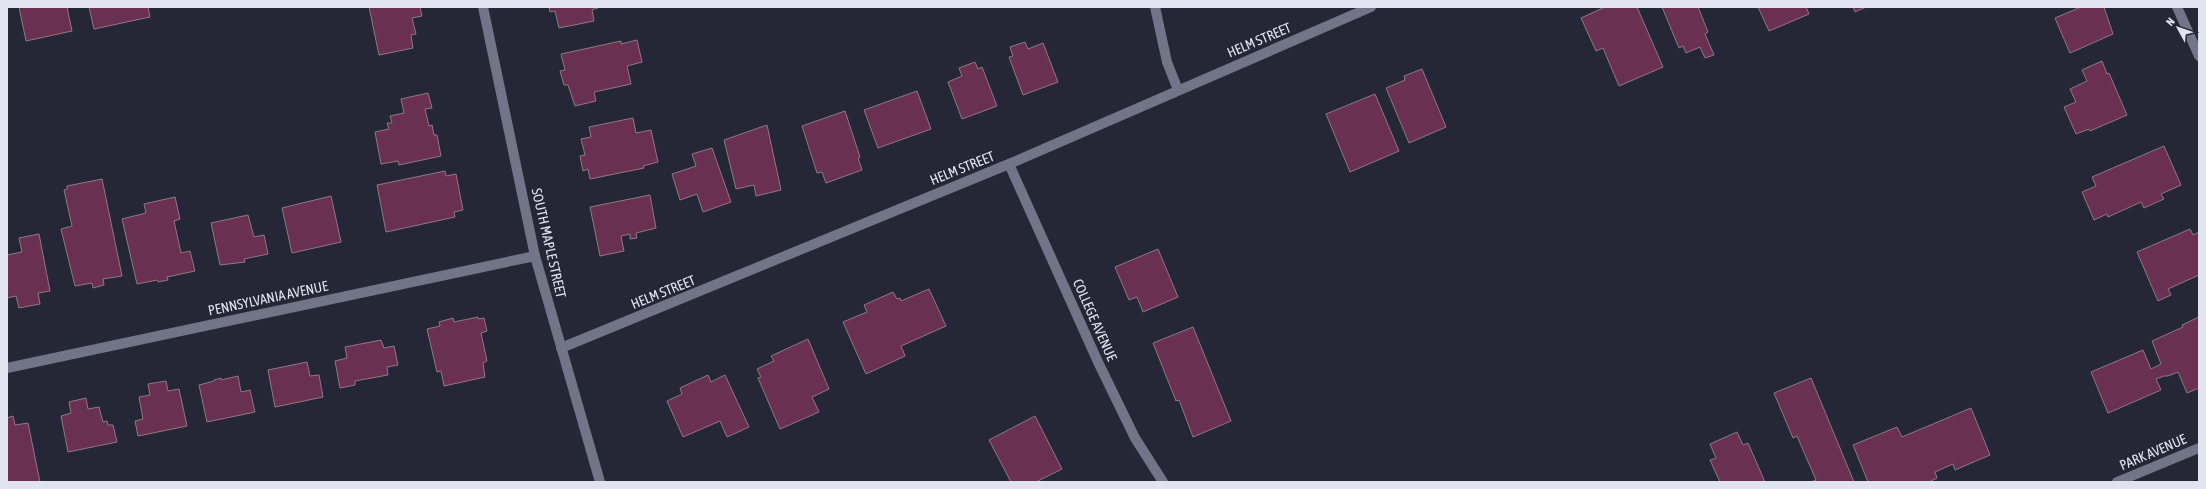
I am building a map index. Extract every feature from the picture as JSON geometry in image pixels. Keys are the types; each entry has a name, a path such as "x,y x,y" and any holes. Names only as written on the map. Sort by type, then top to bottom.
{"street":[{"name":"SOUTH MAPLE STREET","path":"483,7 535,256 600,482"},
{"path":"1155,7 1167,62 1178,90"},
{"name":"HELM STREET","path":"561,348 1009,164 1371,7"},
{"path":"2177,7 2199,56"},
{"name":"COLLEGE AVENUE","path":"1009,164 1098,362 1135,438 1163,482"},
{"name":"PENNSYLVANIA AVENUE","path":"7,368 535,256"},
{"name":"PARK AVENUE","path":"2117,482 2199,448"}],"building":[{"path":"19,7 67,7 72,31 26,41"},
{"path":"89,7 148,7 150,17 94,29"},
{"path":"369,7 420,7 422,16 412,18 416,34 411,35 413,48 379,55"},
{"path":"549,7 598,8 592,10 594,21 559,28 555,11 550,12"},
{"path":"1605,7 1637,7 1663,67 1619,86 1603,48 1596,51 1581,18"},
{"path":"1662,7 1698,7 1708,32 1705,34 1714,55 1705,58 1700,47 1686,53 1683,46 1679,48"},
{"path":"1758,7 1806,7 1809,14 1769,31"},
{"path":"1853,7 1866,7 1855,12"},
{"path":"2081,7 2104,7 2113,34 2070,53 2055,18"},
{"path":"637,40 642,62 627,66 631,84 594,92 596,101 575,106 568,85 564,85 560,71 565,70 561,54 621,41 621,44"},
{"path":"1025,42 1028,49 1043,43 1058,82 1023,95 1009,57 1013,56 1010,47"},
{"path":"2102,61 2107,74 2109,73 2127,115 2090,131 2089,129 2076,134 2064,107 2076,102 2070,89 2087,81 2082,70"},
{"path":"975,62 978,69 982,67 997,106 962,119 948,82 962,76 959,68"},
{"path":"1422,69 1446,127 1409,143 1386,88 1405,80 1404,76"},
{"path":"917,91 931,129 878,148 864,110"},
{"path":"428,93 432,108 425,109 429,126 432,125 434,135 437,135 441,156 399,165 398,161 381,164 375,132 389,129 387,123 392,123 390,116 404,113 401,99"},
{"path":"1375,94 1399,151 1350,172 1326,114"},
{"path":"845,111 860,157 858,158 862,170 826,183 822,172 817,173 802,126"},
{"path":"633,118 636,133 651,130 658,162 643,166 644,168 590,179 588,169 583,171 580,156 585,155 581,139 591,137 589,127"},
{"path":"767,125 781,190 756,196 754,185 736,189 724,140"},
{"path":"2164,146 2181,185 2161,194 2164,199 2144,208 2141,202 2108,217 2107,214 2094,220 2082,192 2096,186 2092,177"},
{"path":"712,148 731,202 703,212 697,194 680,200 672,174 696,166 692,154"},
{"path":"445,171 446,176 456,174 463,210 454,212 455,217 386,232 377,185"},
{"path":"102,179 122,276 103,279 104,285 93,288 92,283 75,286 61,229 72,226 64,190 67,189 67,186"},
{"path":"650,195 656,228 636,233 637,238 630,239 630,234 621,236 624,251 600,256 590,207"},
{"path":"331,196 341,242 292,253 282,208"},
{"path":"175,197 180,219 174,221 181,253 190,251 195,271 167,277 168,280 158,282 157,280 137,284 122,219 146,213 144,204"},
{"path":"248,215 254,237 264,235 268,254 244,259 245,262 220,265 211,223"},
{"path":"2190,229 2193,235 2199,232 2199,275 2168,289 2171,295 2158,301 2137,252"},
{"path":"39,234 50,291 38,293 40,304 19,308 16,296 7,298 7,255 22,252 19,238"},
{"path":"1158,249 1178,297 1143,312 1137,297 1129,300 1115,267"},
{"path":"929,289 946,326 901,346 905,356 866,374 843,322 867,312 864,305 893,292 897,299 900,298 901,301"},
{"path":"478,317 478,319 484,318 487,331 481,333 487,361 483,363 485,377 444,386 441,371 437,372 427,329 440,326 439,322 453,318 454,322"},
{"path":"2199,317 2199,388 2187,393 2178,372 2156,379 2161,390 2108,413 2091,372 2143,350 2151,369 2161,364 2152,341 2183,327 2182,325"},
{"path":"1193,327 1231,421 1193,437 1179,400 1176,401 1153,343"},
{"path":"808,339 829,389 812,397 819,412 780,429 758,378 761,377 757,369 774,361 771,356"},
{"path":"381,340 384,348 394,346 398,365 387,367 388,375 355,381 355,385 340,388 335,361 347,358 345,347"},
{"path":"307,362 310,376 319,375 323,397 275,407 268,370"},
{"path":"708,375 711,382 725,375 749,427 727,437 720,421 683,437 667,401 682,394 680,388"},
{"path":"238,376 241,392 250,390 255,412 207,422 199,385 221,378 221,380"},
{"path":"1811,378 1854,482 1811,482 1816,480 1797,436 1793,438 1774,393"},
{"path":"166,381 168,391 179,389 187,426 138,436 135,421 143,419 139,397 150,395 148,384"},
{"path":"86,398 88,409 99,407 103,422 107,421 108,425 113,425 117,442 68,452 61,416 71,413 69,402"},
{"path":"1971,408 1990,455 1955,470 1953,464 1935,472 1937,478 1929,482 1868,482 1853,445 1897,427 1902,437"},
{"path":"13,416 15,425 28,423 40,482 7,482 7,418"},
{"path":"1035,416 1062,469 1036,482 1011,482 989,440"},
{"path":"1737,432 1743,445 1748,443 1765,482 1720,482 1710,460 1716,458 1710,444"}]}
